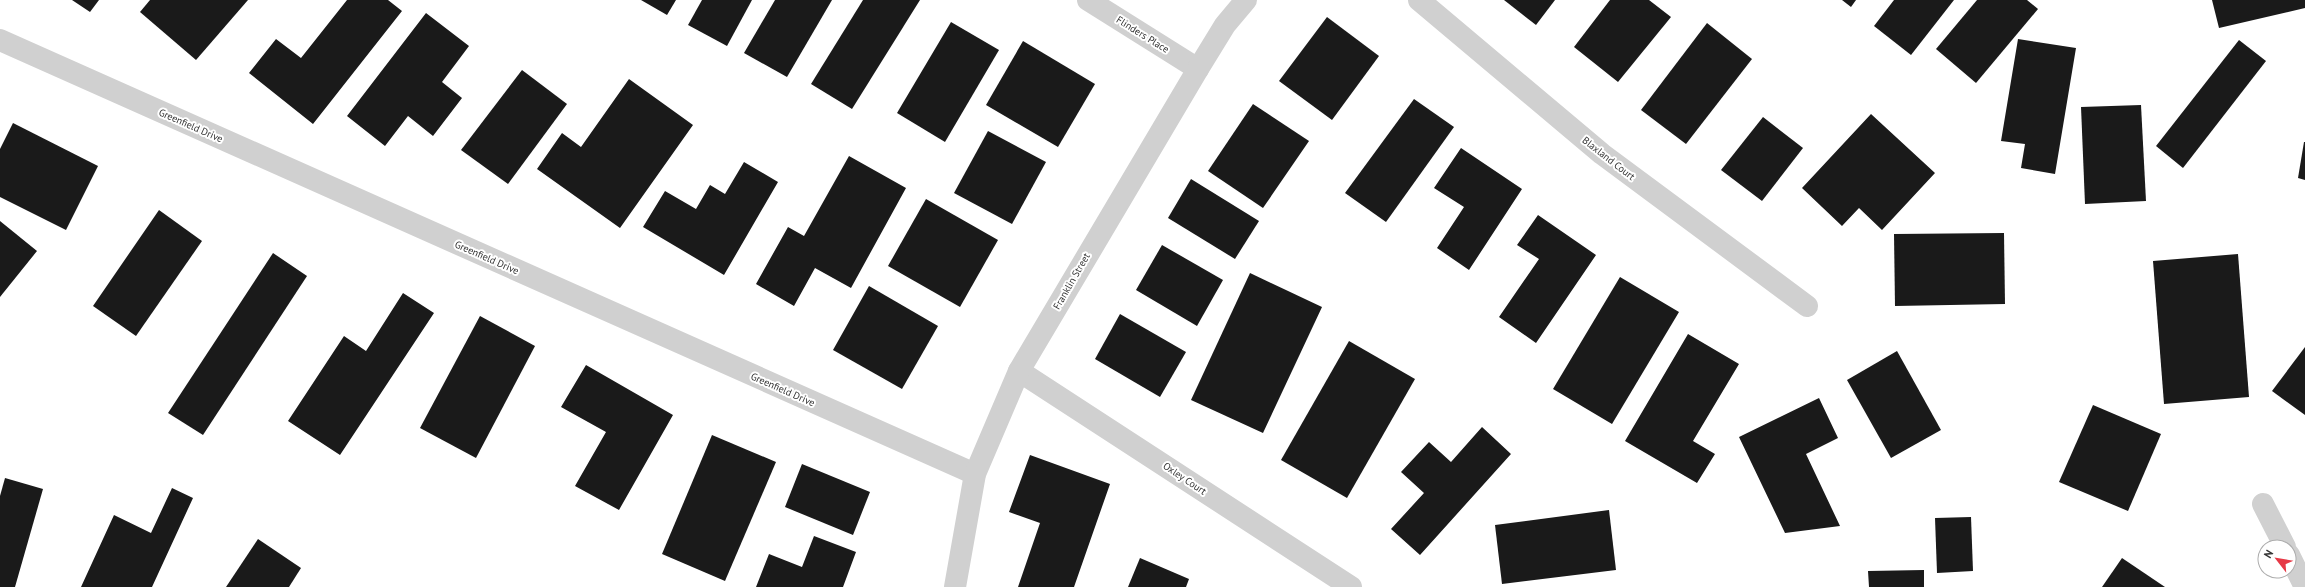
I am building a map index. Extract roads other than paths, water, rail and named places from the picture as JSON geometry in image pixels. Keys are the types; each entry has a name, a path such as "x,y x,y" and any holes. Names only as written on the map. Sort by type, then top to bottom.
{"street":[{"name":"Flinders Place","path":"1088,0 1198,69"},
{"name":"Franklin Street","path":"955,587 975,474 1019,371 1198,69 1225,25 1246,0"},
{"name":"Blaxland Court","path":"1419,0 1602,154 1807,306"},
{"name":"Greenfield Drive","path":"0,40 975,474"},
{"name":"Oxley Court","path":"1019,371 1351,587"},
{"path":"2262,504 2281,539"},
{"path":"2297,571 2305,587"}]}
